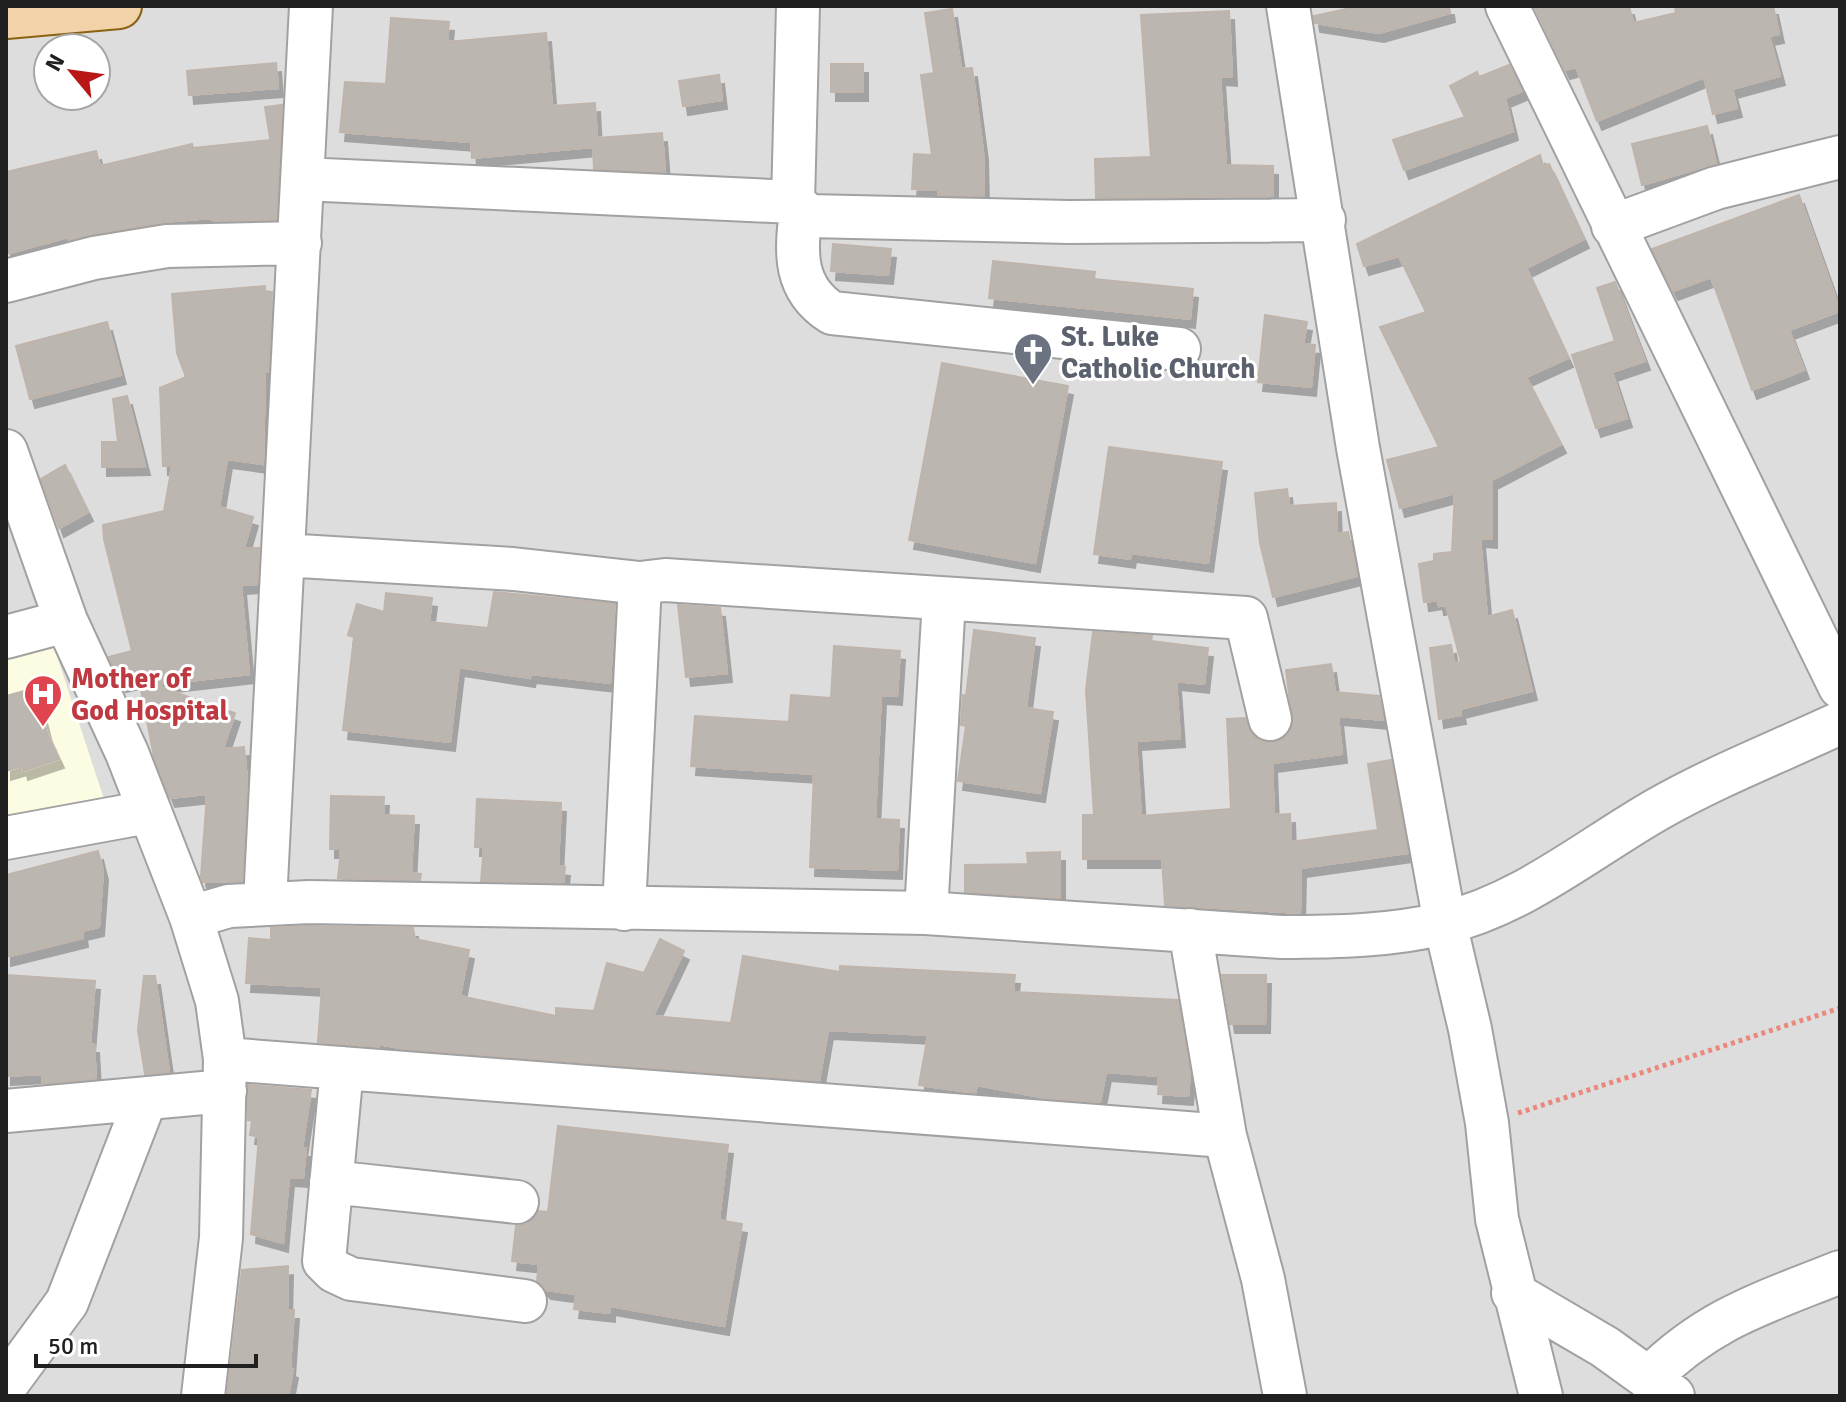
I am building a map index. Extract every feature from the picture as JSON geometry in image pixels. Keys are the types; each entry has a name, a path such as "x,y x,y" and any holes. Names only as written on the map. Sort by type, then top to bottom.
{"main road":[{"path":"6,16 119,6"}],"street":[{"path":"265,902 311,6"},
{"path":"798,6 796,256 800,276 820,305 832,313 1179,349"},
{"path":"1288,6 1358,448 1445,923 1470,1029 1487,1123 1497,1219 1541,1396"},
{"path":"1507,6 1840,687"},
{"path":"1613,226 1716,188 1840,157"},
{"path":"303,179 797,207 820,217 1069,222 1324,220"},
{"path":"6,281 94,258 167,246 300,243"},
{"path":"6,451 66,621 127,753 191,917 217,1001 225,1075 221,1238 203,1396"},
{"path":"283,555 513,569 640,583 665,580 1246,618 1270,719"},
{"path":"624,909 640,583"},
{"path":"926,913 944,599"},
{"path":"6,637 66,621"},
{"path":"191,917 229,906 265,902 926,913 1281,937 1332,937 1445,923 1555,875 1661,808 1840,723"},
{"path":"6,838 148,812"},
{"path":"1190,930 1225,1136 1263,1279 1285,1396"},
{"path":"6,1111 146,1098 225,1075 342,1068 1225,1136"},
{"path":"342,1068 324,1261 334,1271 351,1279 525,1301"},
{"path":"6,1385 67,1302 146,1098"},
{"path":"331,1182 517,1202"},
{"path":"1513,1293 1661,1387 1681,1346 1728,1316 1840,1272"}],"path":[{"path":"1487,1123 1840,1008"}],"shaded area":[{"path":"6,6 1840,6 1840,1396 6,1396"},
{"name":"Mother of God Hospital","path":"53,644 105,802 6,835 6,655"}],"building":[{"path":"1360,6 1449,6 1450,13 1379,33 1315,23 1314,16"},
{"path":"1534,6 1629,6 1633,23 1676,13 1675,6 1773,6 1779,34 1769,36 1780,76 1732,89 1737,108 1713,114 1704,77 1597,121 1576,67 1565,70"},
{"path":"952,9 961,69 972,68 983,151 984,196 938,195 938,190 912,189 914,154 932,155 921,75 934,73 925,13"},
{"path":"1229,11 1232,77 1220,76 1226,165 1273,166 1273,196 1096,198 1095,159 1151,157 1141,15"},
{"path":"391,18 449,22 447,42 546,33 552,106 595,103 597,138 662,133 665,172 594,169 593,147 472,158 471,142 340,132 345,82 386,84"},
{"path":"276,63 278,88 189,95 187,71"},
{"path":"831,64 863,64 863,92 831,92"},
{"path":"1509,65 1522,91 1505,98 1513,131 1404,170 1393,140 1465,117 1450,86 1477,72 1479,77"},
{"path":"719,75 722,100 683,106 679,81"},
{"path":"282,105 280,137 270,138 265,107"},
{"path":"1707,126 1716,163 1642,185 1632,144"},
{"path":"280,139 276,220 213,221 212,218 163,222 69,240 68,237 6,254 6,172 96,151 100,166 192,144 193,148"},
{"path":"1540,155 1543,166 1549,164 1584,239 1526,268 1568,358 1526,377 1561,444 1492,480 1492,539 1480,538 1487,617 1512,610 1532,691 1460,709 1461,715 1439,719 1430,648 1451,645 1454,663 1461,662 1446,605 1439,606 1438,600 1424,602 1419,564 1434,561 1434,554 1452,552 1455,493 1400,508 1387,460 1439,447 1380,327 1426,312 1399,256 1364,266 1357,244"},
{"path":"1799,195 1840,311 1789,330 1804,370 1752,390 1711,277 1673,291 1652,249"},
{"path":"833,244 891,249 888,275 831,271"},
{"path":"993,261 1095,272 1094,279 1193,289 1190,319 989,298"},
{"path":"1615,282 1645,361 1612,372 1627,418 1596,428 1572,355 1615,341 1597,288"},
{"path":"265,286 265,291 272,292 268,372 265,372 263,464 227,459 219,507 253,517 244,548 259,548 257,584 241,585 249,674 154,685 235,713 223,749 244,747 247,780 242,881 203,882 207,794 170,798 154,757 139,679 121,683 109,657 132,651 103,525 164,511 172,466 163,466 160,388 186,377 177,353 172,294"},
{"path":"1265,315 1307,322 1303,344 1315,345 1311,387 1258,382"},
{"path":"107,322 121,375 30,399 16,346"},
{"path":"942,363 1068,386 1035,563 909,540"},
{"path":"127,396 145,466 102,467 102,442 118,442 113,399"},
{"path":"1109,447 1222,462 1208,563 1131,553 1130,559 1094,554"},
{"path":"65,465 88,512 59,528 41,479"},
{"path":"1287,489 1289,506 1336,503 1337,534 1348,532 1357,576 1273,597 1260,543 1255,493"},
{"path":"494,592 615,604 610,683 531,674 530,678 459,667 450,742 343,730 354,637 348,635 357,604 384,612 386,593 432,598 429,622 488,628"},
{"path":"678,605 720,608 727,673 686,677"},
{"path":"974,630 1035,638 1026,708 1053,712 1040,793 958,781 966,726 961,725 963,695 966,696"},
{"path":"1093,632 1152,636 1151,641 1208,648 1204,684 1176,681 1180,738 1136,741 1141,816 1231,809 1227,719 1245,718 1253,736 1264,742 1276,742 1287,736 1293,725 1286,670 1331,664 1335,692 1379,696 1383,720 1338,716 1342,754 1272,763 1274,815 1290,814 1291,842 1378,830 1368,764 1391,760 1408,853 1301,868 1300,913 1165,905 1162,859 1083,859 1083,815 1094,815 1086,690"},
{"path":"834,646 900,651 897,696 881,695 875,819 899,820 897,870 810,867 814,774 691,766 695,716 789,722 791,695 831,698"},
{"path":"35,688 47,733 59,759 23,771 22,766 6,771 6,696"},
{"path":"331,796 384,797 383,815 414,816 411,873 421,874 420,880 338,878 341,849 330,849"},
{"path":"477,799 561,803 558,866 565,867 563,883 481,881 484,847 475,847"},
{"path":"98,851 103,871 99,927 82,931 83,938 6,957 6,875"},
{"path":"1060,852 1060,898 965,892 965,865 1028,864 1027,853"},
{"path":"271,928 413,928 415,939 469,950 460,996 556,1016 556,1008 594,1011 607,963 644,973 660,939 684,951 653,1016 731,1023 743,956 840,972 840,966 1015,975 1013,992 1178,1000 1190,1073 1188,1096 1158,1094 1159,1076 1106,1072 1100,1102 1046,1098 977,1085 975,1093 919,1085 928,1035 828,1030 819,1081 405,1049 379,1044 379,1047 318,1042 322,987 246,983 249,938 271,940"},
{"path":"6,975 95,981 90,1044 94,1044 96,1079 43,1084 42,1074 6,1076"},
{"path":"1222,975 1266,975 1265,1024 1230,1024"},
{"path":"144,976 155,976 169,1072 145,1074 138,1030"},
{"path":"248,1085 311,1090 302,1148 306,1148 303,1178 289,1177 283,1243 251,1234 259,1137 250,1135 252,1121 248,1120"},
{"path":"558,1126 728,1145 719,1220 742,1224 724,1326 610,1306 610,1313 574,1309 576,1294 546,1290 537,1281 539,1264 512,1261 516,1226 527,1224 538,1211 548,1212"},
{"path":"288,1266 287,1310 294,1310 290,1368 293,1369 288,1396 227,1396 242,1270"}],"place":[{"name":"St. Luke Catholic Church","path":"1033,386"},
{"name":"Mother of God Hospital","path":"43,728"}]}
